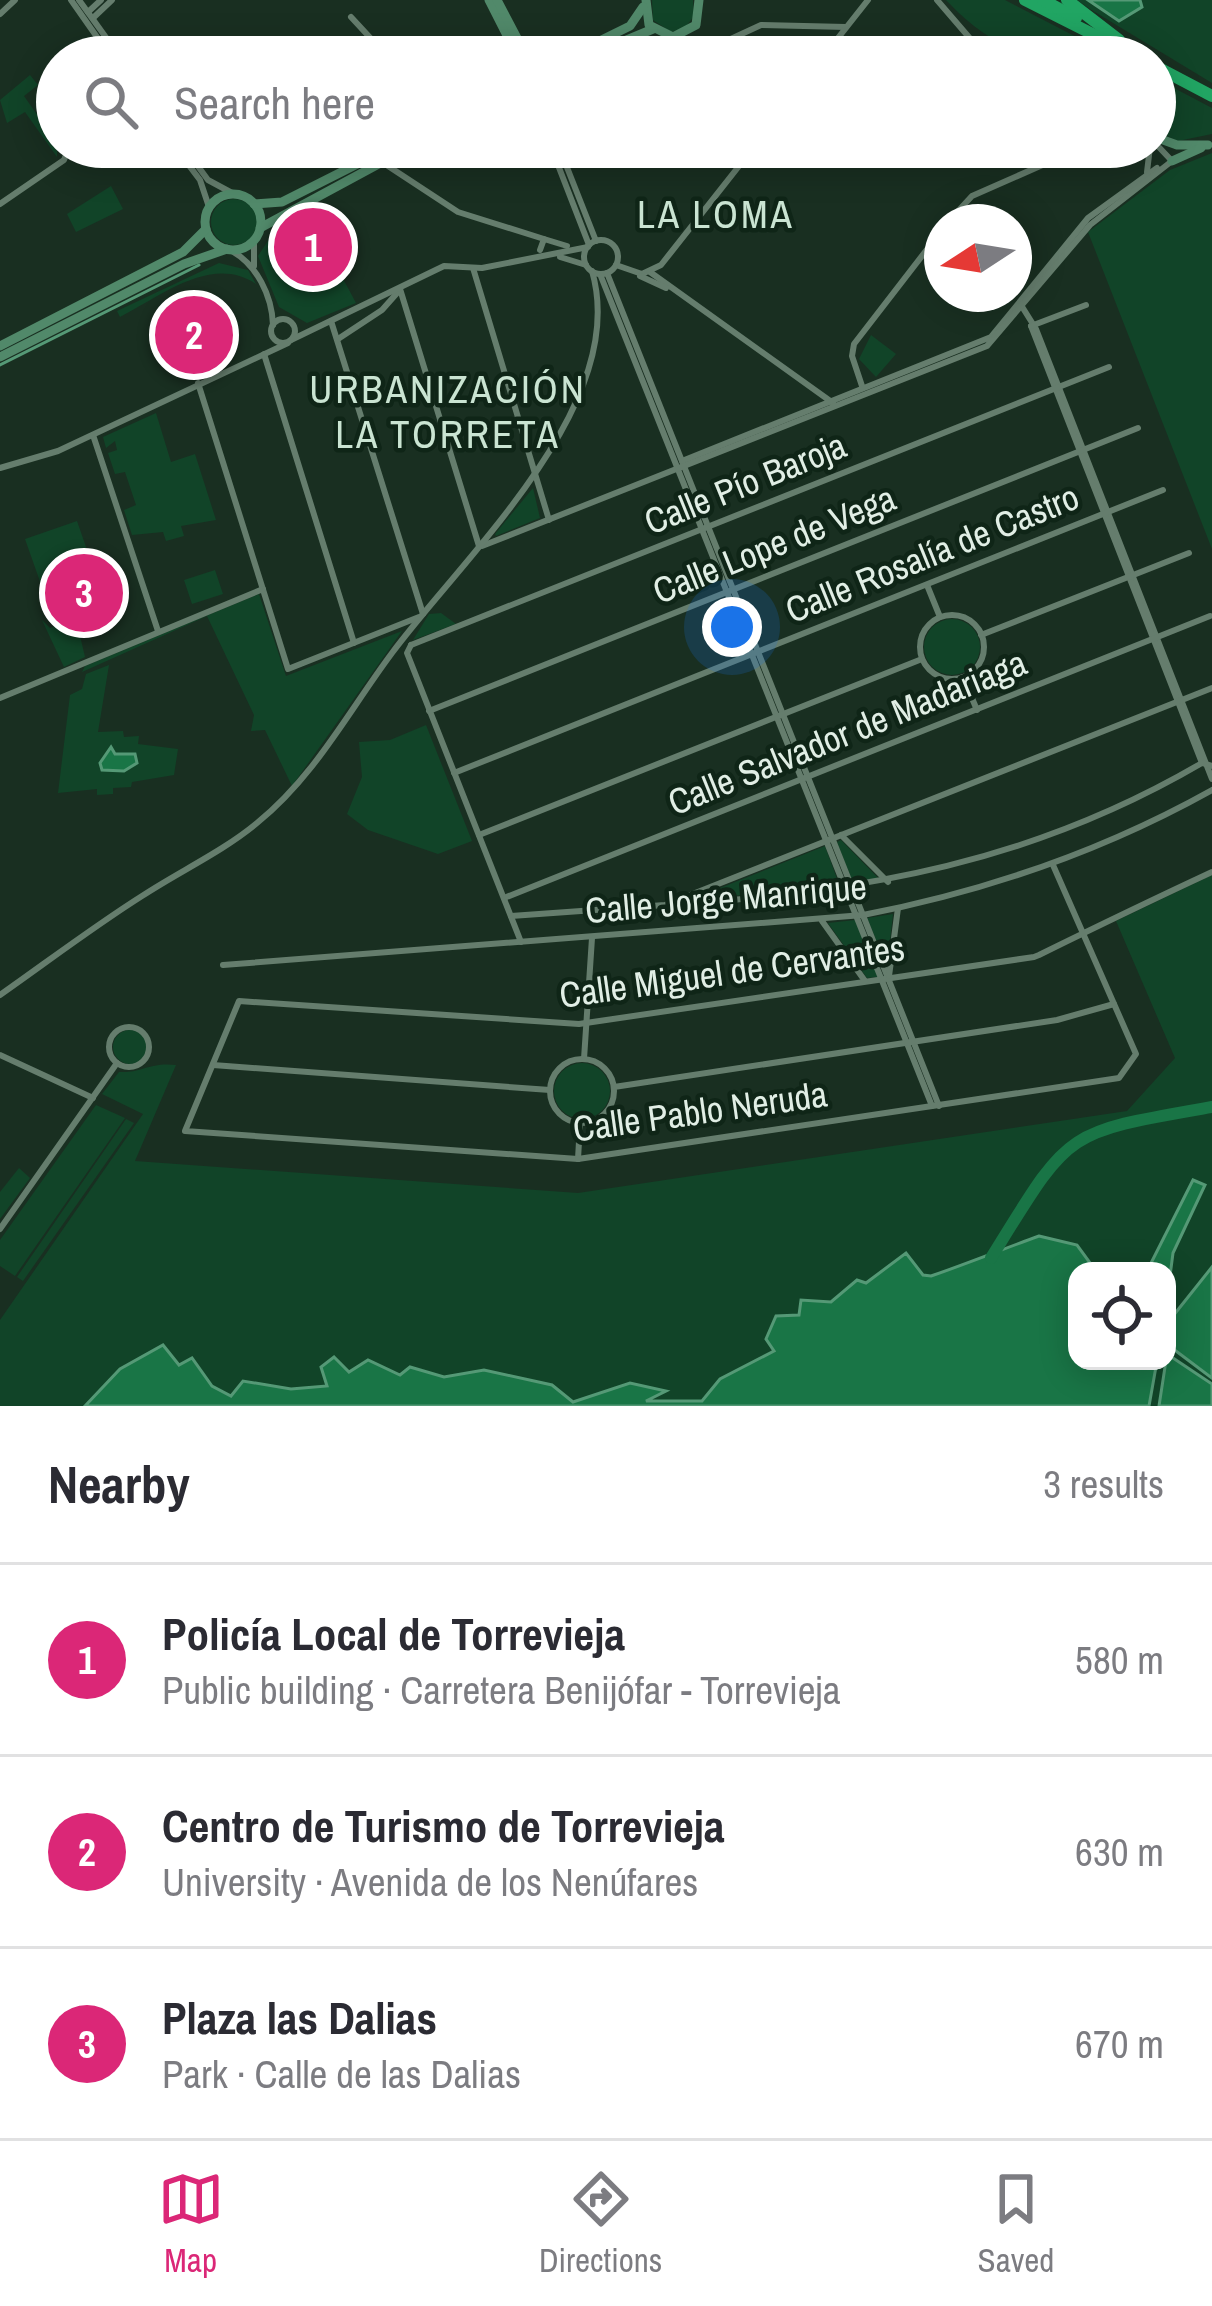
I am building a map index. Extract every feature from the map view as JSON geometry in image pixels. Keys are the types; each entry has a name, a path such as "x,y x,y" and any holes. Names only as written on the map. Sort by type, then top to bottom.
{"highway":[{"path":"1024,0 1099,36"},
{"path":"1043,0 1106,36"},
{"path":"1066,0 1114,36"},
{"path":"1176,77 1212,96"}],"main road":[{"path":"493,0 510,36"},
{"path":"645,1 653,29"},
{"path":"610,36 630,26 645,1"},
{"path":"676,36 692,29 701,2"},
{"path":"636,36 653,29 671,36"},
{"path":"1176,145 1210,144"},
{"path":"1176,159 1210,144"},
{"path":"0,346 183,252 206,229 209,206 234,194 254,203 284,202 350,168"},
{"path":"0,358 184,265 254,240 260,228 371,168"},
{"path":"254,203 260,228"},
{"path":"206,229 228,250"}],"street":[{"path":"0,14 15,0"},
{"path":"75,0 102,36"},
{"path":"88,16 101,0"},
{"path":"88,16 112,0"},
{"path":"840,36 868,0"},
{"path":"937,0 967,36"},
{"path":"351,17 369,36"},
{"path":"732,36 761,25 846,28"},
{"path":"692,29 695,36"},
{"path":"0,204 52,168"},
{"path":"193,168 209,206"},
{"path":"198,168 208,180 234,194"},
{"path":"391,168 458,212 566,246"},
{"path":"0,995 257,824 303,781 405,636 536,476 568,417 586,367 599,304 591,245 563,168"},
{"path":"635,274 650,272 737,168"},
{"path":"965,204 1027,168"},
{"path":"1147,172 1148,168"},
{"path":"1032,289 1088,218 1156,168"},
{"path":"1032,290 1090,225 1163,168"},
{"path":"540,250 544,239"},
{"path":"254,240 254,270"},
{"path":"0,468 93,434 444,266 473,268 551,257 591,245 614,247 616,265"},
{"path":"228,250 254,270 270,302 290,322 290,342"},
{"path":"864,391 854,344 924,253"},
{"path":"551,257 596,271 616,265 690,301"},
{"path":"473,268 549,520"},
{"path":"596,271 681,465 833,838 936,1106"},
{"path":"650,272 833,403"},
{"path":"337,340 386,307 400,289"},
{"path":"400,289 479,546"},
{"path":"270,302 277,341 290,342"},
{"path":"1031,326 1085,305"},
{"path":"833,403 991,337 1013,312"},
{"path":"479,546 987,346 1014,312"},
{"path":"1024,312 1212,779"},
{"path":"331,321 422,615"},
{"path":"272,327 290,322 322,325"},
{"path":"272,327 260,354 354,643"},
{"name":"Calle Pío Baroja","path":"411,645 1109,367"},
{"path":"856,370 878,382"},
{"path":"849,394 856,370"},
{"path":"199,383 288,669 422,615"},
{"name":"Calle Lope de Vega","path":"430,711 1138,428"},
{"path":"93,434 158,631"},
{"name":"Calle Rosalía de Castro","path":"454,773 1163,490"},
{"path":"981,635 1189,553"},
{"path":"927,584 940,617"},
{"path":"0,698 263,589"},
{"name":"Calle Salvador de Madariaga","path":"504,898 1210,616"},
{"path":"940,617 964,617 981,635 980,663 963,677 942,678 922,659 924,631 940,617"},
{"path":"405,636 411,645 407,653 522,944"},
{"path":"479,836 922,659"},
{"path":"963,677 976,710"},
{"path":"665,905 1212,688"},
{"path":"511,916 888,882 1058,834 1207,764"},
{"name":"Calle Jorge Manrique","path":"223,965 860,916 1053,865 1212,790"},
{"path":"833,838 888,882"},
{"path":"614,1087 1064,1018 1114,1004 1053,865"},
{"name":"Calle Miguel de Cervantes","path":"212,1065 239,1001 586,1023 1034,957 1212,872"},
{"path":"885,978 898,908"},
{"path":"821,921 866,981"},
{"path":"584,1059 592,938"},
{"name":"Calle Pablo Neruda","path":"212,1065 184,1131 578,1159 1119,1078 1136,1054 1114,1004"},
{"path":"124,1027 142,1031 149,1041 146,1059 129,1067 116,1066 110,1052 114,1034 124,1027"},
{"path":"0,1055 93,1098"},
{"path":"584,1059 607,1070 614,1087 603,1116 580,1124 560,1115 550,1090 558,1070 584,1059"},
{"path":"212,1065 550,1090"},
{"path":"0,1229 116,1066"},
{"path":"578,1159 580,1124"}],"shaded area":[{"path":"652,0 693,0 694,16 685,28 671,32 653,20"},
{"path":"946,0 1005,0 1074,36 989,36"},
{"path":"1077,0 1212,0 1212,83 1176,61 1176,36 1135,36"},
{"path":"1088,0 1140,0 1142,7 1119,21"},
{"path":"30,75 36,87 24,96 36,113 36,127 25,112 7,123 0,100"},
{"path":"1176,89 1212,108 1212,134 1178,141"},
{"path":"1212,153 1212,549 1088,232 1176,168"},
{"path":"111,186 123,209 76,232 67,214"},
{"path":"234,199 250,206 257,222 250,238 234,245 218,238 211,222 218,206"},
{"path":"275,230 307,291 340,273 356,303 307,323 279,307 258,256"},
{"path":"219,263 248,270 256,284 239,276 204,276 169,289 120,317 117,311"},
{"path":"871,335 896,354 876,377 859,359"},
{"path":"156,413 171,462 195,454 216,520 181,526 184,536 166,541 163,532 132,535 124,510 136,505 125,472 115,474 108,453 117,450 115,441 106,448 103,437"},
{"path":"533,488 540,518 496,536 495,534"},
{"path":"77,521 109,613 77,623 85,657 64,667 42,620 50,628 78,617 66,583 43,590 25,539"},
{"path":"215,570 223,594 192,604 184,580"},
{"path":"259,594 286,676 402,631 292,786 265,730 251,731 254,715 207,616 82,672 85,666"},
{"path":"441,613 456,624 413,640 429,614"},
{"path":"952,619 972,627 980,647 972,667 952,675 932,667 924,647 932,627"},
{"path":"109,665 98,732 123,731 124,737 139,736 138,744 178,749 174,775 132,782 131,787 113,788 113,794 97,795 97,789 58,793 70,695 82,689 86,674"},
{"path":"426,725 472,841 438,854 368,830 347,814 362,777 359,742 390,740"},
{"path":"111,747 115,754 135,754 137,763 124,771 102,770 100,763"},
{"path":"841,840 879,879 853,884 837,842"},
{"path":"825,846 840,887 694,899 695,898"},
{"path":"1212,875 1212,1406 0,1406 0,1320 143,1114 102,1094 119,1072 176,1065 135,1161 578,1193 1127,1111 1175,1058 1116,921"},
{"path":"893,914 887,967 867,918"},
{"path":"855,920 877,977 867,978 828,923"},
{"path":"130,1030 142,1035 147,1047 142,1059 130,1064 118,1059 113,1047 118,1035"},
{"path":"582,1063 602,1071 610,1091 602,1111 582,1119 562,1111 554,1091 562,1071"},
{"path":"96,1105 125,1118 15,1276 0,1266 0,1240"},
{"path":"126,1119 134,1123 23,1281 17,1277"},
{"path":"19,1168 30,1178 0,1219 0,1192"},
{"path":"1193,1180 1205,1185 1172,1262 1152,1262"},
{"path":"1039,1236 1077,1245 1089,1262 1068,1262 1068,1370 1155,1370 1149,1406 85,1406 120,1369 163,1345 179,1365 192,1358 212,1386 231,1396 243,1381 291,1389 327,1386 321,1367 334,1357 349,1372 368,1360 400,1375 410,1367 444,1377 484,1370 552,1385 573,1402 630,1383 666,1391 646,1401 702,1401 720,1379 774,1351 766,1339 776,1316 799,1315 801,1300 831,1302 857,1280 866,1283 906,1253 923,1275"},
{"path":"1212,1267 1212,1378 1176,1351 1176,1312"},
{"path":"1176,1360 1212,1384 1212,1406 1159,1406 1165,1370 1176,1370"}],"waterway":[{"path":"0,365 199,265"},
{"path":"991,1258 1038,1184 1075,1144 1125,1123 1212,1107"}],"place":[{"name":"Policía Local de Torrevieja","path":"313,247"},
{"name":"Centro de Turismo de Torrevieja","path":"194,335"},
{"name":"Plaza las Dalias","path":"84,593"}],"district":[{"name":"LA LOMA","path":"716,214"},
{"name":"URBANIZACIÓN LA TORRETA","path":"448,412"}]}
